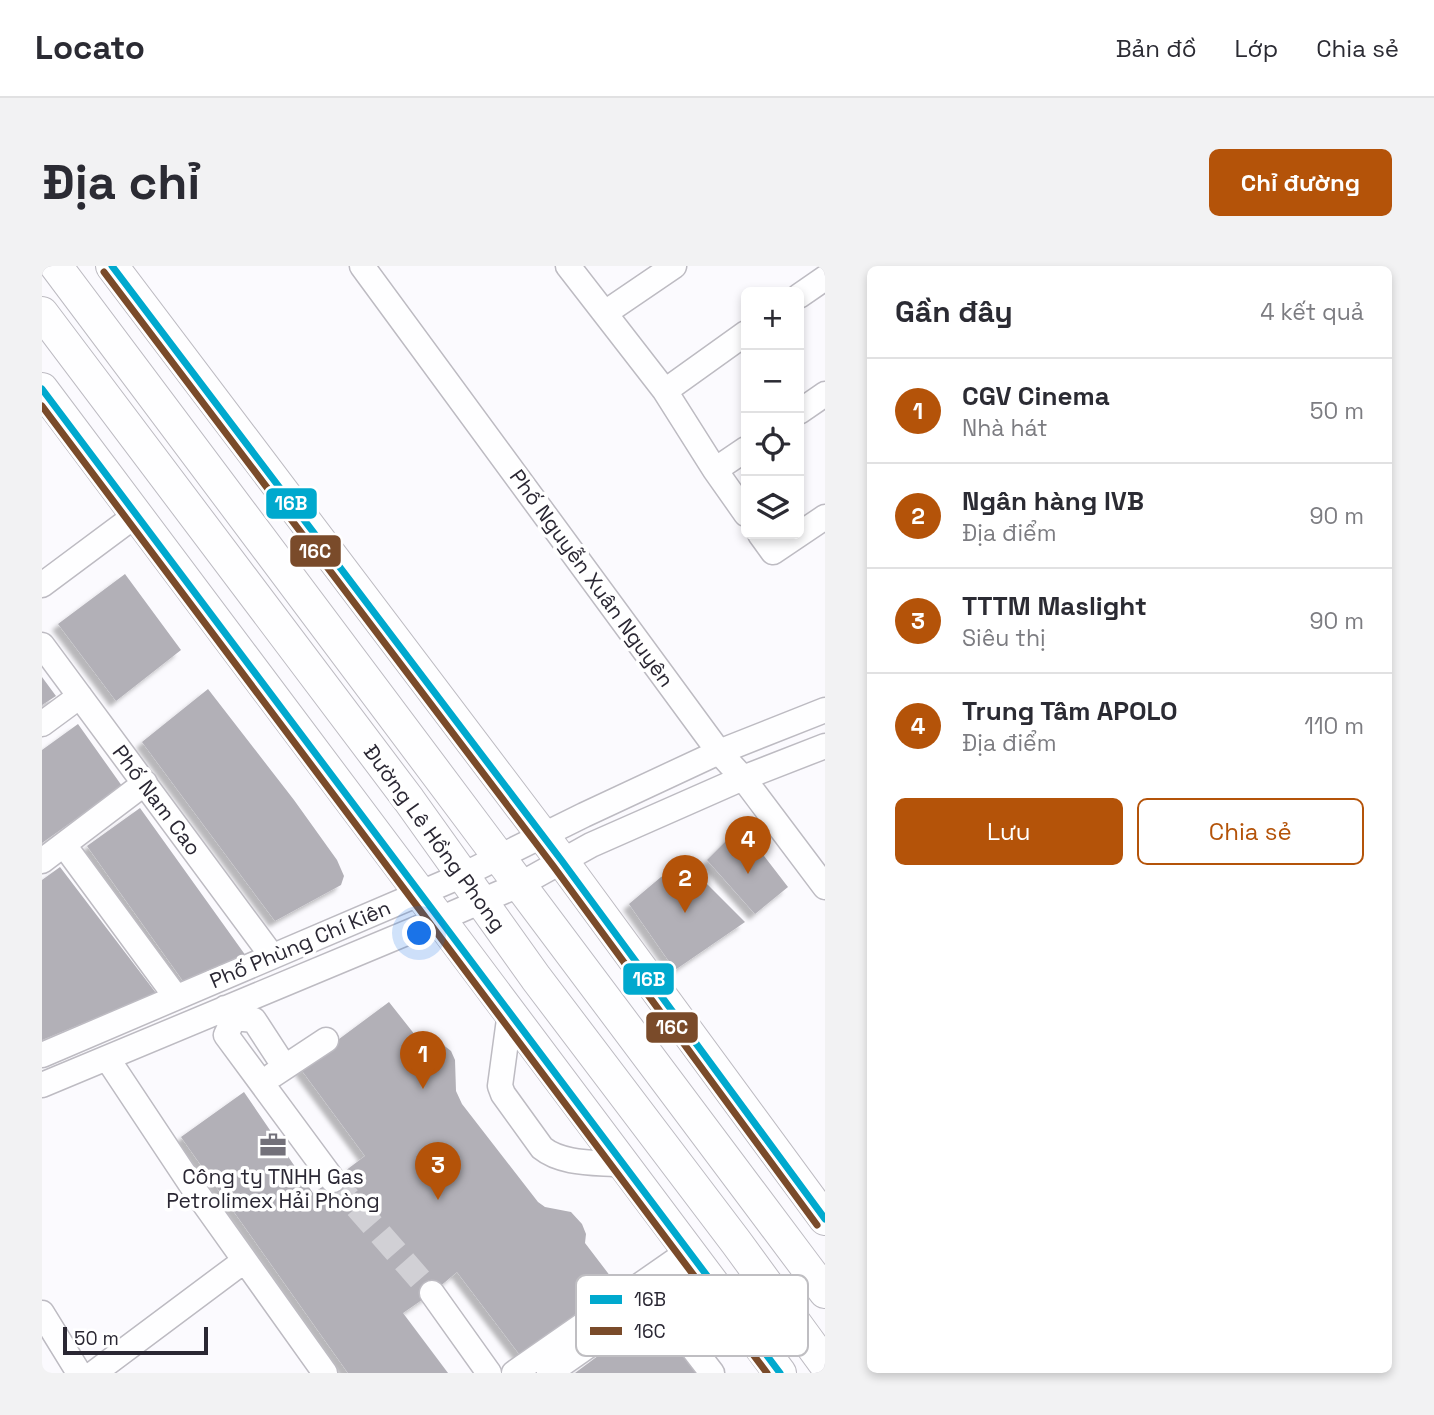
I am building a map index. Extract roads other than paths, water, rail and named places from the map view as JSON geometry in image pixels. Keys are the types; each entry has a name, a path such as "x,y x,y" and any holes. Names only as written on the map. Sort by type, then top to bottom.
{"main road":[{"name":"Đường Lê Hồng Phong","path":"56,266 825,1292"},
{"path":"112,266 562,861 825,1219"},
{"name":"Đường Lê Hồng Phong","path":"42,313 409,800 536,978 760,1275"},
{"name":"Đường Lê Hồng Phong","path":"42,389 707,1275"},
{"name":"Đường Lê Hồng Phong","path":"808,1341 825,1364"},
{"name":"Đường Lê Hồng Phong","path":"767,1356 780,1373"}],"street":[{"name":"Phố Nguyễn Xuân Nguyên","path":"362,266 719,752 743,778 825,887"},
{"path":"568,266 665,391 741,507"},
{"path":"605,313 674,266"},
{"path":"804,293 825,278"},
{"path":"665,391 741,337"},
{"path":"804,409 825,394"},
{"path":"715,470 741,452"},
{"path":"42,584 136,515"},
{"path":"766,543 825,517"},
{"path":"766,543 825,531"},
{"name":"Phố Nam Cao","path":"42,645 272,956"},
{"path":"42,724 80,696"},
{"name":"Phố Phùng Chí Kiên","path":"42,1055 463,875 584,814 719,752 825,710"},
{"name":"Phố Phùng Chí Kiên","path":"42,1085 224,1013 521,884 591,845 743,778 825,746"},
{"path":"42,861 145,783"},
{"path":"64,845 186,993 224,1013 254,1020 284,1066"},
{"path":"510,1012 500,1086 534,1137 550,1154 562,1159 624,1165"},
{"path":"224,1013 226,1035 333,1180"},
{"path":"261,1083 326,1040"},
{"path":"107,1058 244,1261 312,1369"},
{"path":"678,1275 694,1258"},
{"path":"667,1275 694,1258"},
{"path":"94,1373 244,1261"},
{"path":"432,1293 489,1373"},
{"path":"42,1313 79,1373"},
{"path":"514,1373 576,1333"},
{"path":"549,1373 576,1354"},
{"path":"699,1356 712,1373"}],"tunnel":[{"path":"333,1180 432,1293"}],"place":[{"name":"Trung Tâm APOLO","path":"748,874"},
{"name":"Ngân hàng IVB","path":"685,913"},
{"name":"CGV Cinema","path":"423,1089"},
{"name":"Công ty TNHH Gas Petrolimex Hải Phòng","path":"273,1145"},
{"name":"TTTM Maslight","path":"438,1200"}]}
